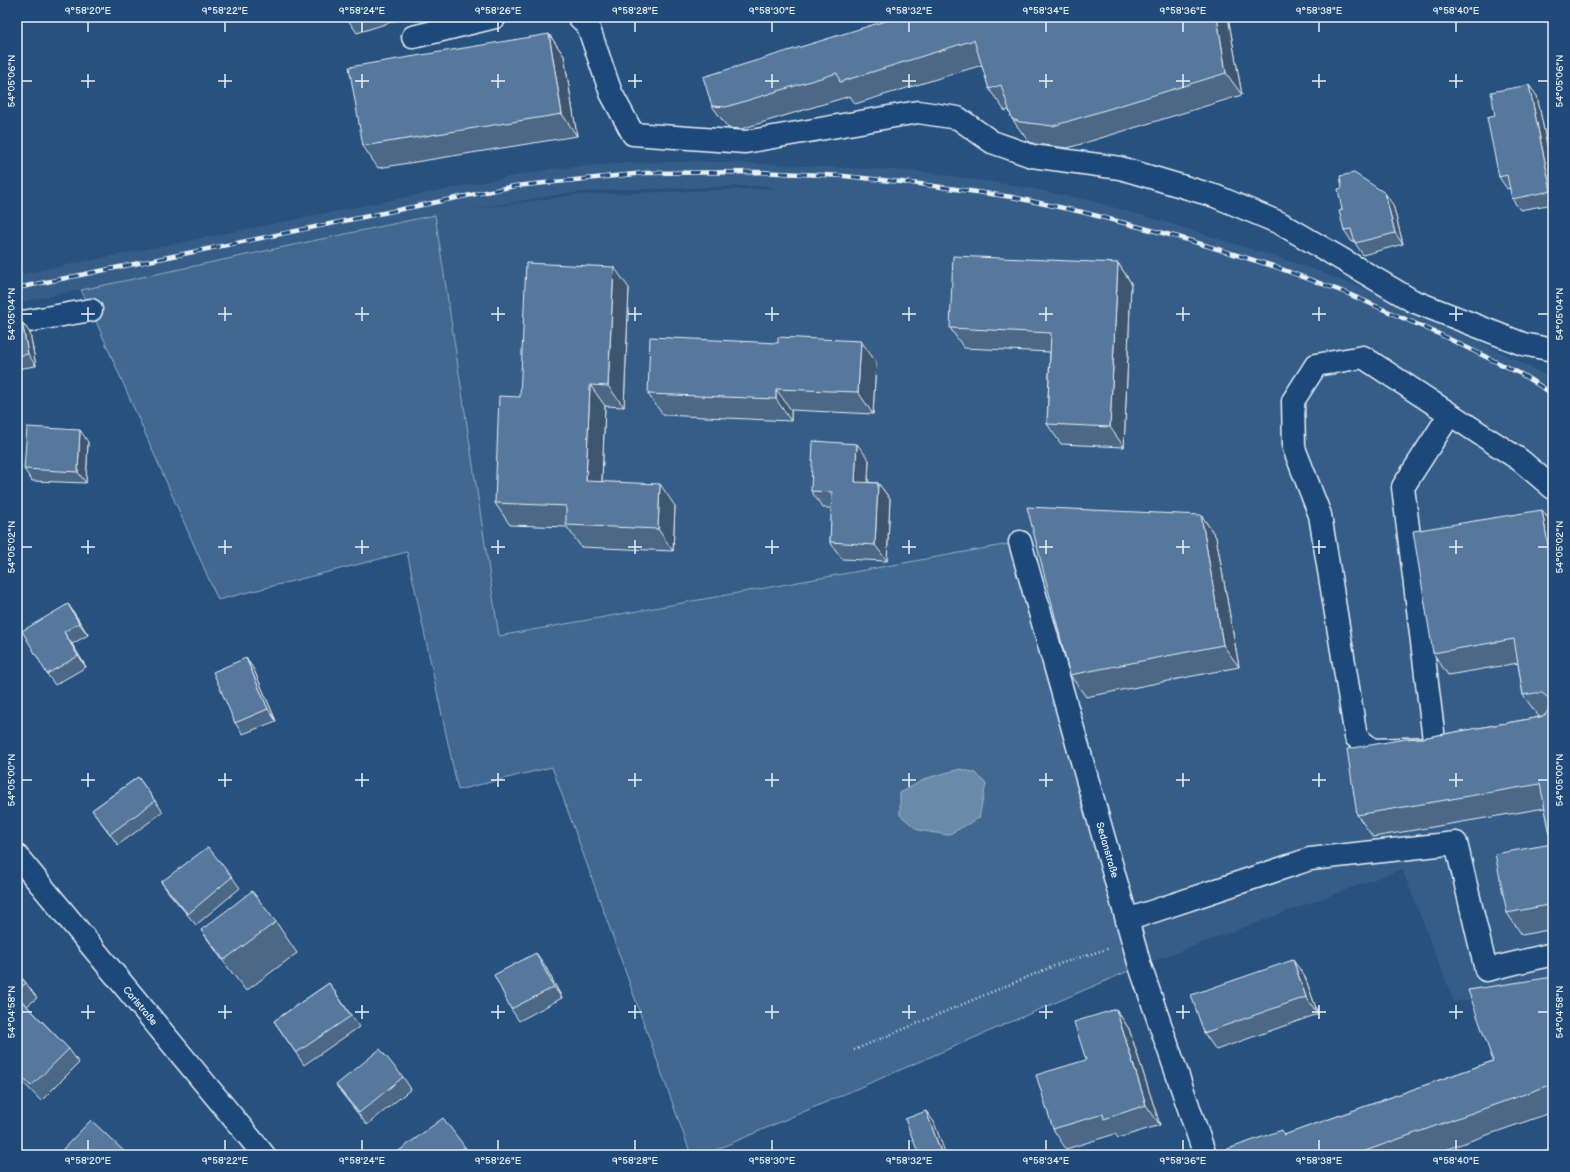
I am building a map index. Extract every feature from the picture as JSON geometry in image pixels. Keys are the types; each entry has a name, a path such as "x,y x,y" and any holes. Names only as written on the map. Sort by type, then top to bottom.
{"street":[{"path":"413,37 495,17"},
{"path":"579,17 588,26 611,94 633,134 746,142 918,112 958,118 992,142 1032,156 1120,168 1215,196 1280,222 1413,301 1523,344 1553,350"},
{"path":"17,323 91,310"},
{"path":"1450,414 1403,487 1443,746 1372,750 1356,737 1320,515 1294,448 1293,401 1316,364 1363,357 1450,414 1520,460 1553,488"},
{"name":"Sedanstraße","path":"1020,542 1140,966 1205,1155"},
{"path":"1127,920 1310,859 1456,843 1486,970 1553,954"},
{"name":"Carlstraße","path":"17,856 264,1155"}],"path":[{"path":"854,1050 1056,965 1133,941"}],"shaded area":[{"path":"699,161 916,171 1013,185 1092,201 1162,221 1298,264 1377,293 1467,335 1553,379 1553,985 1454,1002 1402,869 1140,966 1020,542 499,636 434,215 17,303 17,275 550,169 623,163","holes":["761,186 779,188 574,195 469,210 562,194 611,190"]},
{"path":"435,215 499,636 1020,542 1140,966 704,1155 691,1155 552,767 458,790 407,552 218,600 81,290"},
{"path":"960,769 976,773 986,784 979,818 948,835 918,830 900,815 900,793 927,778"}],"building":[{"path":"898,17 1217,17 1226,73 1053,126 1020,122 1012,119 1001,85 989,89 974,40 840,82 837,73 726,107 712,106 703,77"},
{"path":"549,34 562,114 363,146 349,67"},
{"path":"1529,85 1551,191 1512,199 1507,175 1499,177 1487,118 1495,116 1491,92"},
{"path":"1354,173 1385,193 1395,233 1355,243 1351,229 1344,230 1339,211 1342,210 1338,189 1342,188 1340,176"},
{"path":"953,256 1118,263 1110,427 1047,424 1051,333 950,328"},
{"path":"526,263 614,267 608,386 590,385 586,481 660,484 658,529 566,525 566,506 495,503 499,396 520,397"},
{"path":"22,322 28,354 17,356 17,323"},
{"path":"650,337 778,343 778,337 861,341 858,392 776,389 776,399 648,394"},
{"path":"27,427 80,430 78,472 24,469"},
{"path":"813,441 857,444 855,482 878,483 875,545 830,542 832,492 811,491"},
{"path":"1027,507 1201,515 1223,645 1070,675"},
{"path":"1542,510 1553,574 1553,904 1507,913 1495,854 1552,844 1540,784 1357,815 1347,749 1405,739 1422,738 1540,717 1546,714 1549,709 1550,702 1547,697 1542,693 1523,695 1514,639 1433,653 1413,531"},
{"path":"68,604 79,623 64,632 78,656 47,674 22,631"},
{"path":"246,658 268,709 235,723 213,672"},
{"path":"138,777 155,801 110,834 92,810"},
{"path":"208,847 232,877 188,914 161,882"},
{"path":"252,891 276,922 224,960 201,930"},
{"path":"536,953 554,987 511,1009 494,975"},
{"path":"1293,960 1306,997 1204,1033 1191,995"},
{"path":"17,972 26,983 17,991"},
{"path":"1553,977 1553,1084 1354,1155 1223,1155 1222,1151 1282,1130 1284,1135 1493,1061 1468,990"},
{"path":"329,983 351,1016 296,1053 274,1021"},
{"path":"17,996 69,1049 31,1086 17,1072"},
{"path":"1116,1009 1146,1105 1104,1119 1103,1114 1053,1129 1036,1075 1086,1060 1074,1022"},
{"path":"380,1049 403,1077 359,1113 336,1085"},
{"path":"926,1111 942,1155 919,1155 905,1119"},
{"path":"443,1118 465,1147 454,1155 397,1155 396,1153"},
{"path":"91,1120 128,1155 68,1155 62,1150"},
{"path":"1553,1149 1553,1155 1535,1155"}],"railway":[{"path":"17,288 515,186 645,173 756,172 844,176 920,184 1012,197 1082,212 1178,237 1273,266 1344,292 1439,334 1521,374 1553,394"}]}
